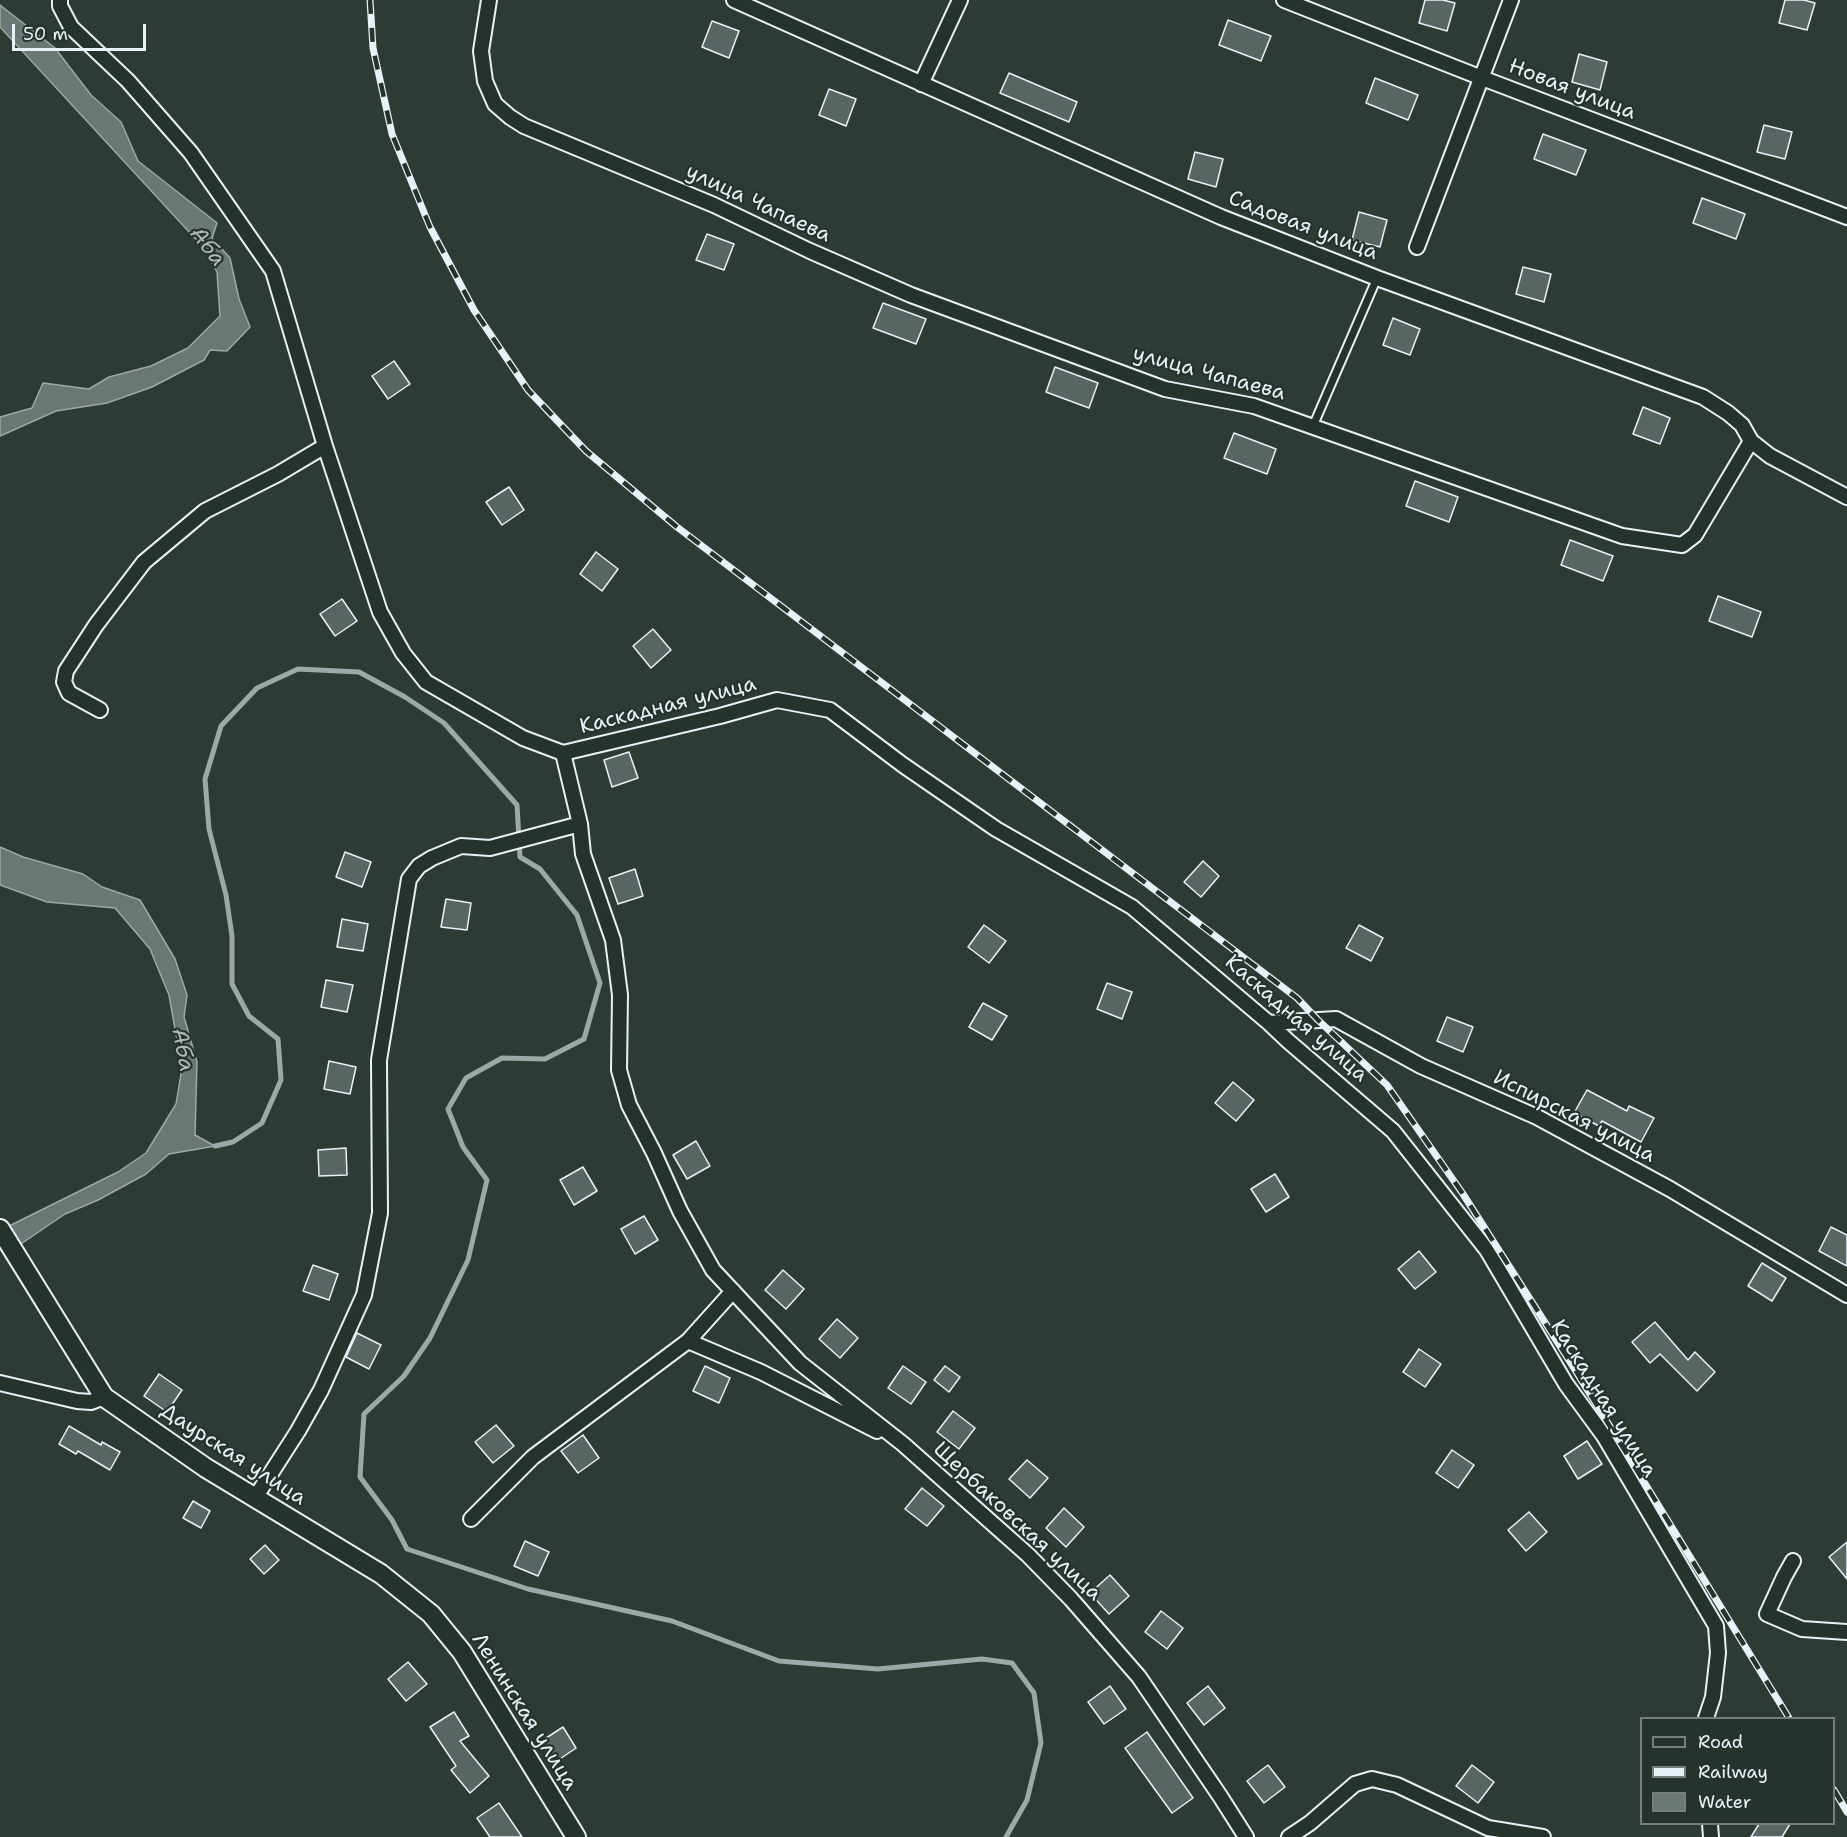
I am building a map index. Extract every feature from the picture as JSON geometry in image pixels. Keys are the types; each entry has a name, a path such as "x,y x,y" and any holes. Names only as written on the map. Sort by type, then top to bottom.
{"street":[{"name":"улица Чапаева","path":"489,0 481,51 485,81 495,104 524,126 714,205 910,295 1165,389 1254,406 1622,536 1682,545 1695,535 1751,441"},
{"name":"Садовая улица","path":"734,0 1221,217 1377,278 1703,397 1728,412 1742,425 1751,441 1770,456 1847,497"},
{"path":"921,84 960,0"},
{"name":"Новая улица","path":"1284,0 1847,217"},
{"path":"1417,247 1511,0"},
{"path":"57,2 71,27 128,81 191,153 273,271 325,446 380,612 403,653 426,682 523,738 563,753"},
{"path":"100,710 69,693 64,682 66,671 96,625 144,562 205,511 278,474 325,446"},
{"name":"Каскадная улица","path":"563,753 720,717 777,700 830,710 903,765 996,829 1132,907 1393,1131 1487,1250 1566,1384 1604,1436 1716,1626 1718,1653 1713,1697 1707,1717"},
{"name":"Щербаковская улица","path":"563,753 580,824 584,854 613,940 620,995 619,1070 629,1105 680,1211 713,1270 800,1363 903,1444 1028,1555 1139,1677 1246,1837"},
{"path":"255,1498 321,1390 364,1295 380,1213 379,1060 409,879 419,866 461,846 490,848 580,824"},
{"name":"Испирская улица","path":"1269,1023 1336,1019 1421,1066 1537,1117 1670,1189 1847,1295"},
{"name":"Даурская улица","path":"0,1229 104,1397 206,1468 381,1574 431,1614"},
{"path":"471,1520 533,1457 688,1341 733,1291"},
{"name":"Щербаковская улица","path":"688,1341 761,1372 903,1444"},
{"path":"0,1383 76,1401 91,1402 104,1397"},
{"path":"1793,1561 1767,1614 1802,1629 1847,1632"},
{"name":"Ленинская улица","path":"431,1614 462,1652 576,1837"},
{"path":"1289,1837 1310,1823 1355,1784 1372,1779 1397,1785 1488,1828 1543,1837"}],"lane":[{"path":"1313,426 1377,278"}],"water":[{"name":"Аба","path":"0,5 55,48 91,95 121,122 138,161 217,223 212,238 230,258 239,299 250,327 227,351 210,350 204,360 152,387 107,403 56,411 0,436 0,417 32,408 43,383 89,389 109,377 151,366 188,348 220,316 217,272 203,247 0,27"},
{"name":"Аба","path":"0,847 23,857 83,874 102,887 140,900 175,959 187,995 184,1017 197,1062 195,1135 215,1146 169,1154 146,1174 98,1200 65,1214 18,1246 7,1227 118,1172 146,1153 176,1104 182,1068 169,995 150,949 115,908 47,902 0,885"}],"building":[{"path":"1425,0 1455,3 1447,31 1419,23"},
{"path":"1785,0 1804,0 1815,3 1807,30 1779,23"},
{"path":"1228,20 1271,36 1261,61 1219,45"},
{"path":"712,21 739,31 729,58 702,47"},
{"path":"1579,54 1607,62 1600,90 1572,82"},
{"path":"1009,73 1077,102 1069,122 1000,93"},
{"path":"1375,78 1418,95 1408,120 1366,103"},
{"path":"829,89 856,99 846,126 819,115"},
{"path":"1764,125 1792,132 1785,159 1757,152"},
{"path":"1543,134 1586,150 1576,175 1534,159"},
{"path":"1195,152 1223,159 1216,187 1188,179"},
{"path":"1702,198 1745,214 1736,239 1693,223"},
{"path":"1359,212 1387,220 1380,247 1352,240"},
{"path":"707,234 734,244 724,270 696,260"},
{"path":"1523,267 1551,274 1544,302 1516,294"},
{"path":"883,303 926,319 916,344 873,328"},
{"path":"1393,318 1420,329 1410,355 1383,345"},
{"path":"394,361 410,384 388,399 372,376"},
{"path":"1055,367 1098,383 1089,408 1046,392"},
{"path":"1643,407 1670,418 1660,444 1633,434"},
{"path":"1234,433 1276,449 1267,474 1224,458"},
{"path":"1415,481 1458,497 1449,522 1406,506"},
{"path":"509,487 524,510 502,525 486,502"},
{"path":"1570,540 1613,556 1603,581 1561,565"},
{"path":"596,552 618,569 602,591 580,574"},
{"path":"1718,596 1761,612 1752,637 1709,621"},
{"path":"342,599 357,621 335,636 320,614"},
{"path":"653,629 671,650 651,668 633,646"},
{"path":"629,752 638,778 612,787 604,760"},
{"path":"345,852 371,862 362,887 336,877"},
{"path":"1203,861 1219,876 1201,897 1184,882"},
{"path":"635,869 643,896 618,904 609,878"},
{"path":"446,899 471,903 467,930 441,927"},
{"path":"342,919 368,924 363,951 337,947"},
{"path":"984,925 1006,941 989,963 968,947"},
{"path":"1359,925 1383,938 1371,961 1346,948"},
{"path":"326,980 353,985 347,1012 321,1007"},
{"path":"1107,983 1132,992 1122,1019 1097,1009"},
{"path":"983,1003 1007,1016 992,1040 969,1027"},
{"path":"1447,1017 1473,1027 1463,1052 1437,1041"},
{"path":"329,1061 356,1067 350,1094 324,1089"},
{"path":"1233,1082 1254,1100 1236,1121 1215,1103"},
{"path":"1587,1090 1627,1111 1629,1106 1654,1118 1641,1142 1602,1121 1599,1126 1574,1113"},
{"path":"696,1141 710,1166 687,1179 673,1155"},
{"path":"346,1148 347,1175 319,1176 318,1150"},
{"path":"583,1167 597,1191 574,1205 560,1180"},
{"path":"1275,1174 1289,1197 1266,1212 1251,1189"},
{"path":"644,1216 658,1240 635,1254 621,1229"},
{"path":"1831,1227 1847,1235 1847,1266 1819,1251"},
{"path":"1419,1251 1436,1272 1415,1289 1398,1269"},
{"path":"1762,1263 1786,1278 1772,1301 1748,1286"},
{"path":"313,1265 338,1274 329,1300 303,1291"},
{"path":"783,1270 804,1289 786,1309 765,1290"},
{"path":"837,1319 858,1338 840,1358 819,1339"},
{"path":"1655,1322 1688,1360 1695,1352 1715,1372 1697,1391 1660,1354 1650,1363 1632,1342"},
{"path":"357,1333 381,1345 369,1369 346,1357"},
{"path":"1419,1349 1441,1364 1425,1387 1403,1372"},
{"path":"705,1366 730,1378 719,1403 693,1391"},
{"path":"903,1366 926,1382 911,1404 888,1388"},
{"path":"945,1366 960,1377 949,1392 934,1380"},
{"path":"159,1374 182,1390 167,1412 144,1396"},
{"path":"953,1411 975,1428 959,1449 937,1432"},
{"path":"496,1425 514,1446 493,1463 475,1442"},
{"path":"69,1426 101,1445 102,1442 120,1452 110,1470 78,1451 76,1454 59,1444"},
{"path":"583,1435 599,1458 578,1473 561,1451"},
{"path":"1587,1441 1602,1464 1578,1479 1564,1456"},
{"path":"1452,1450 1474,1465 1458,1488 1436,1473"},
{"path":"1027,1460 1048,1478 1030,1498 1009,1479"},
{"path":"922,1488 944,1506 927,1526 905,1509"},
{"path":"193,1501 210,1511 201,1528 183,1518"},
{"path":"1064,1508 1084,1527 1066,1547 1046,1528"},
{"path":"1529,1512 1547,1532 1526,1551 1508,1530"},
{"path":"525,1541 549,1552 538,1576 514,1566"},
{"path":"1847,1542 1847,1579 1829,1557"},
{"path":"265,1545 279,1560 264,1574 250,1559"},
{"path":"1110,1575 1129,1596 1109,1614 1090,1593"},
{"path":"1161,1611 1183,1628 1167,1649 1145,1632"},
{"path":"408,1662 427,1684 406,1701 388,1679"},
{"path":"1110,1686 1126,1709 1104,1724 1088,1702"},
{"path":"1208,1686 1225,1708 1204,1725 1187,1703"},
{"path":"454,1712 469,1736 460,1741 489,1776 470,1793 451,1770 456,1766 430,1727"},
{"path":"563,1727 576,1748 554,1763 540,1742"},
{"path":"1147,1732 1193,1798 1172,1813 1125,1748"},
{"path":"1268,1765 1285,1787 1264,1803 1247,1781"},
{"path":"1472,1765 1494,1782 1478,1803 1456,1786"},
{"path":"499,1803 522,1837 490,1837 477,1818"},
{"path":"1758,1825 1789,1825 1782,1837 1751,1837"}],"waterway":[{"path":"215,1146 233,1142 262,1123 281,1080 278,1039 249,1016 232,984 232,936 226,895 209,829 205,779 221,726 257,688 298,669 359,672 405,697 444,723 517,805 520,857 540,869 577,915 600,983 584,1039 545,1059 502,1058 466,1078 448,1109 463,1147 487,1180 468,1260 430,1338 404,1376 364,1414 360,1477 392,1520 407,1549 528,1589 672,1621 779,1661 878,1669 982,1659 1012,1663 1034,1693 1041,1743 1027,1800 1006,1837"}],"railway":[{"path":"370,0 373,48 392,134 430,227 474,310 528,390 586,451 677,527 1297,998 1387,1085 1463,1194 1574,1368 1788,1717"},
{"path":"1835,1792 1847,1812"}]}
